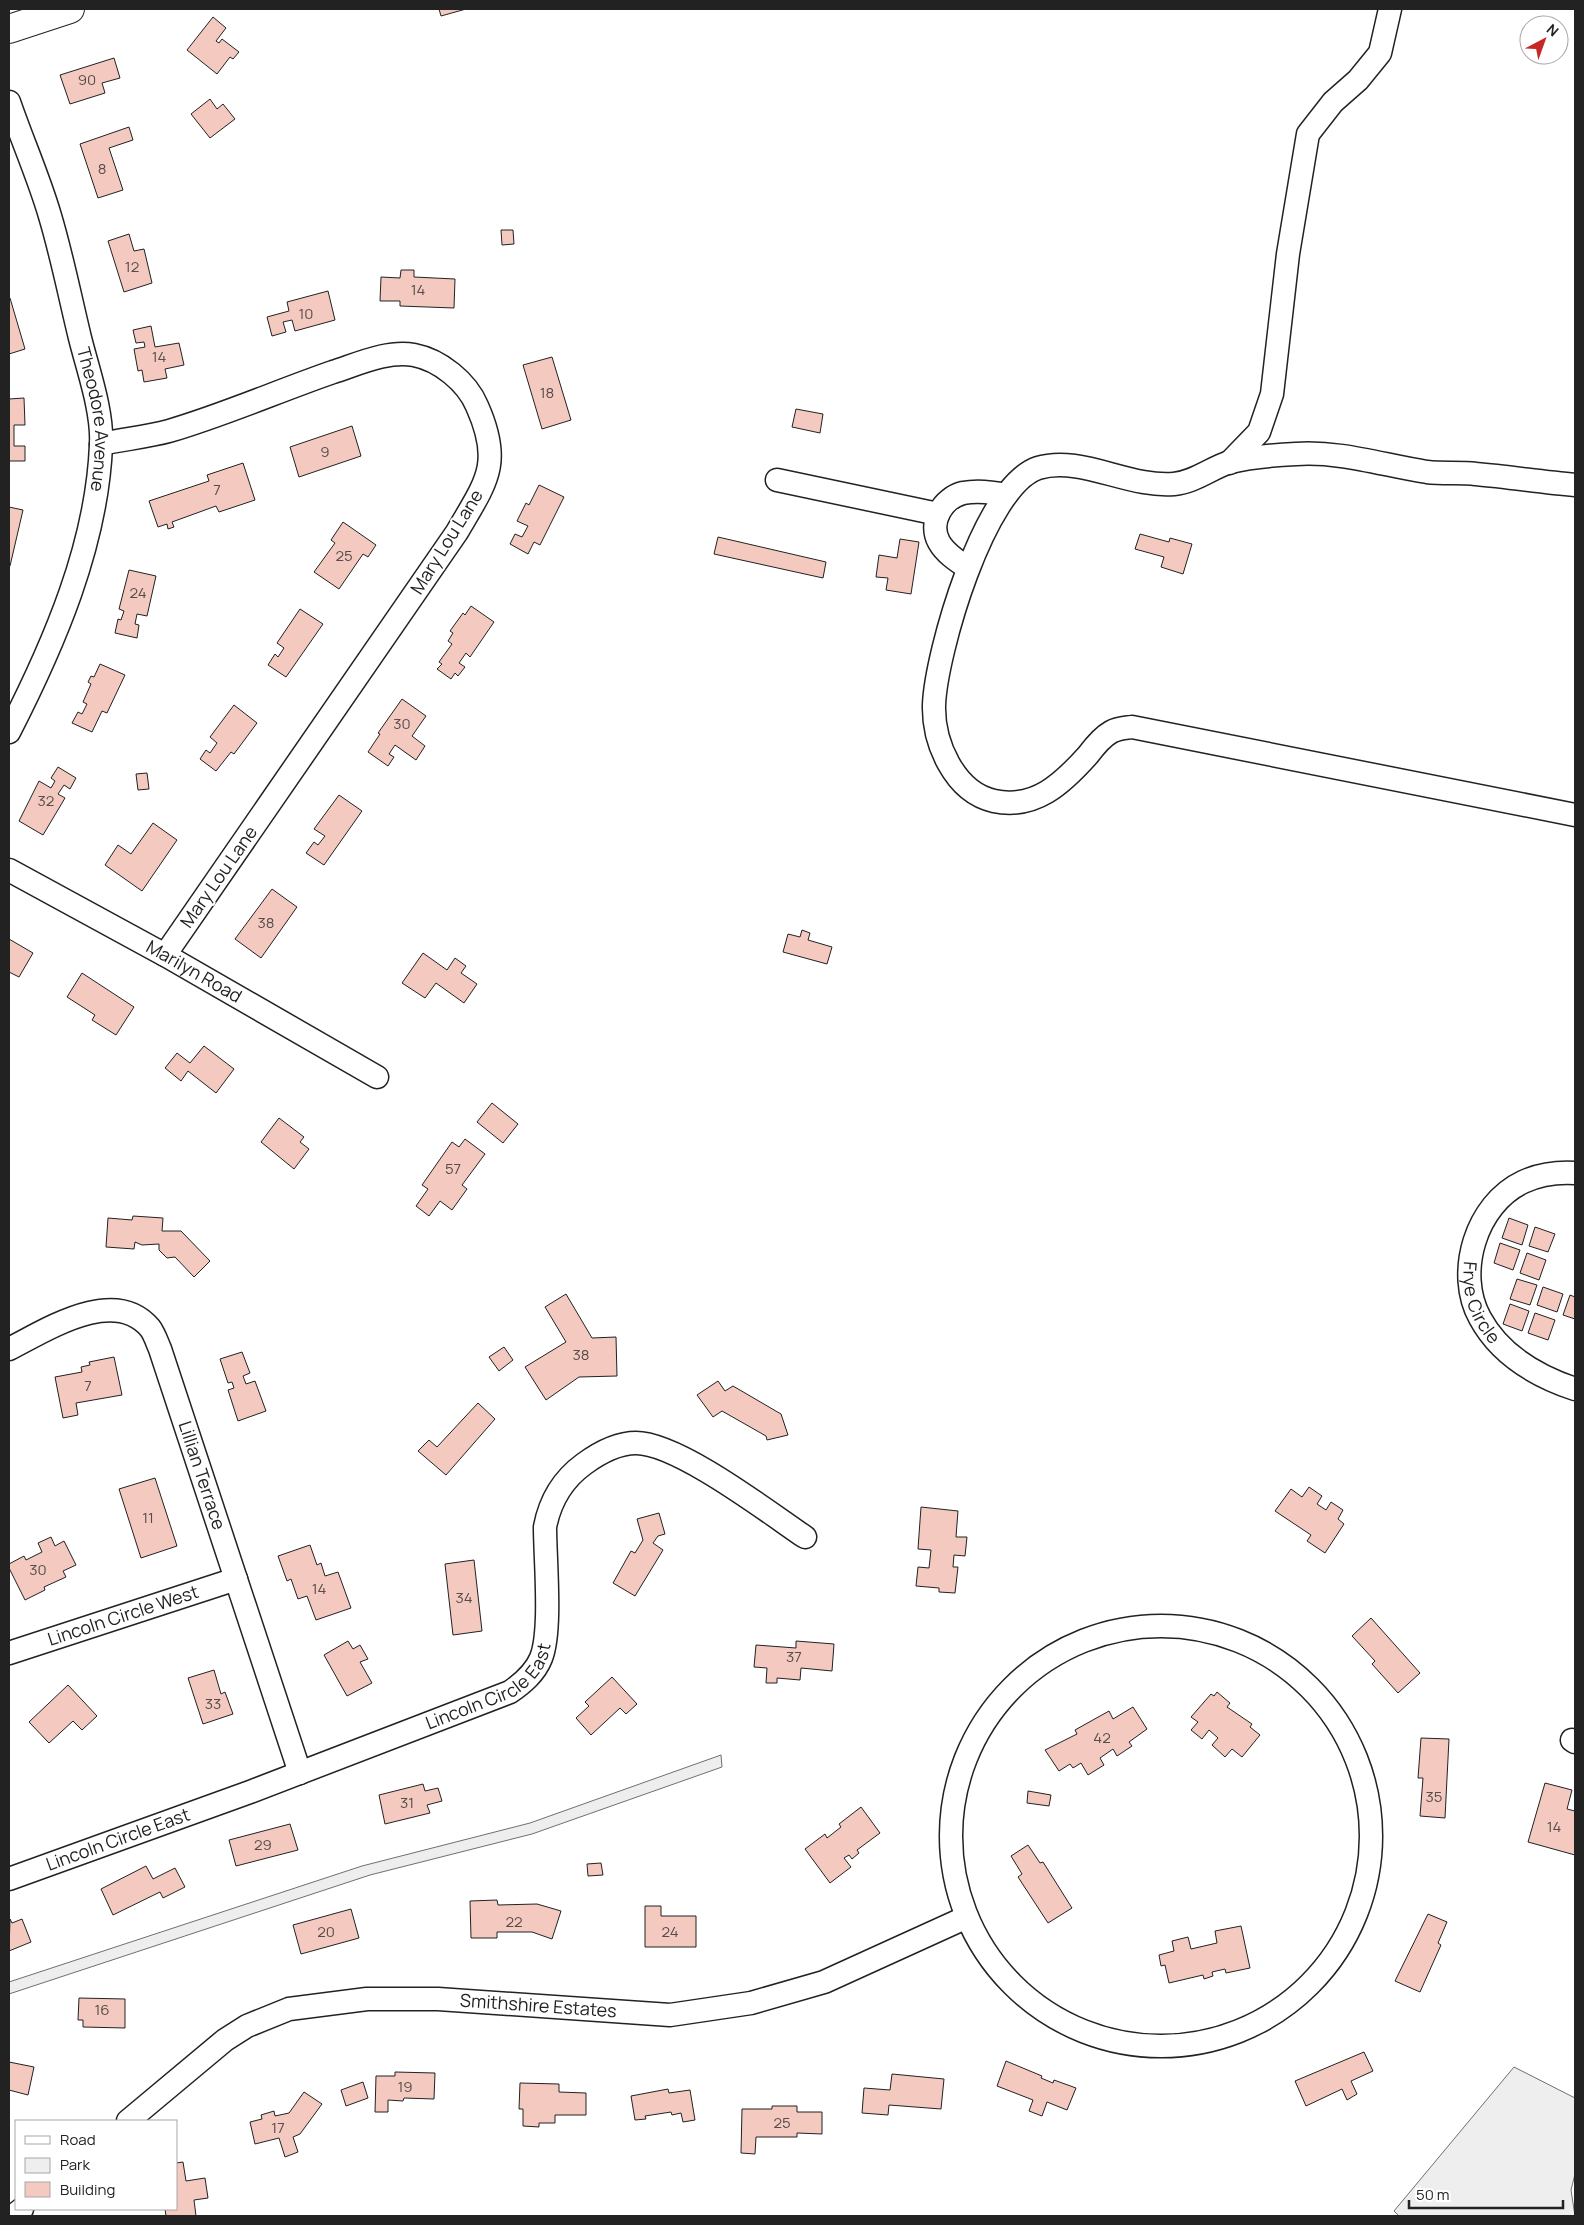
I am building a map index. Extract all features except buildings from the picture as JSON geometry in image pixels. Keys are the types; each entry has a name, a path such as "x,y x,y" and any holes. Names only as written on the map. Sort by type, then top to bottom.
{"main road":[{"path":"9,29 70,9"}],"street":[{"path":"1390,9 1380,53 1358,80 1333,102 1308,134 1288,254 1272,394 1259,432 1229,462 1199,478 1174,484 1144,483 1069,466 1038,468 1027,474 1006,495 968,568 957,597 934,705 938,743 952,770 971,789 993,801 1023,803 1048,793 1075,769 1106,735 1120,728 1132,727 1148,728 1575,815"},
{"name":"Theodore Avenue","path":"9,102 50,216 88,369 102,444 91,518 79,567 36,679 9,732"},
{"name":"Mary Lou Lane","path":"102,444 168,431 371,359 413,355 438,364 457,379 474,400 487,427 491,449 488,470 480,492 457,532 165,955"},
{"path":"1229,462 1294,454 1330,453 1430,472 1474,474 1575,485"},
{"path":"777,480 938,514"},
{"path":"968,568 956,560 939,542 935,532 938,514 950,499 963,493 986,491 1006,495"},
{"name":"Marilyn Road","path":"9,870 165,955 377,1077"},
{"name":"Frye Circle","path":"1575,1173 1538,1177 1522,1183 1498,1201 1481,1227 1470,1254 1469,1276 1472,1296 1480,1318 1503,1348 1530,1370 1575,1389"},
{"name":"Lillian Terrace","path":"9,1349 72,1317 101,1310 121,1311 138,1318 150,1328 160,1349 300,1773"},
{"name":"Lincoln Circle East","path":"9,1879 300,1773 510,1692 530,1676 541,1657 546,1635 545,1527 548,1514 560,1488 572,1473 600,1453 618,1446 636,1443 653,1446 669,1452 700,1467 806,1537"},
{"name":"Lincoln Circle West","path":"9,1653 236,1579"},
{"path":"1153,1626 1178,1626 1204,1630 1242,1641 1272,1656 1310,1688 1342,1727 1356,1756 1368,1796 1372,1820 1372,1854 1366,1886 1356,1917 1341,1946 1322,1973 1298,1996 1272,2016 1242,2031 1195,2043 1145,2046 1113,2041 1081,2030 1052,2015 1025,1996 1002,1973 982,1946 967,1917 957,1885 951,1853 951,1820 956,1787 966,1755 981,1726 1024,1675 1051,1656 1080,1641 1112,1630 1153,1626"},
{"name":"Smithshire Estates","path":"129,2120 225,2040 247,2026 289,2009 367,1999 438,1999 670,2015 751,2002 824,1982 967,1917"}],"green space":[{"path":"721,1755 722,1767 532,1834 370,1875 9,1994 9,1982 362,1866 530,1823"},
{"path":"1514,2067 1575,2098 1575,2174 1571,2190 1575,2216 1399,2216 1394,2211"}]}
